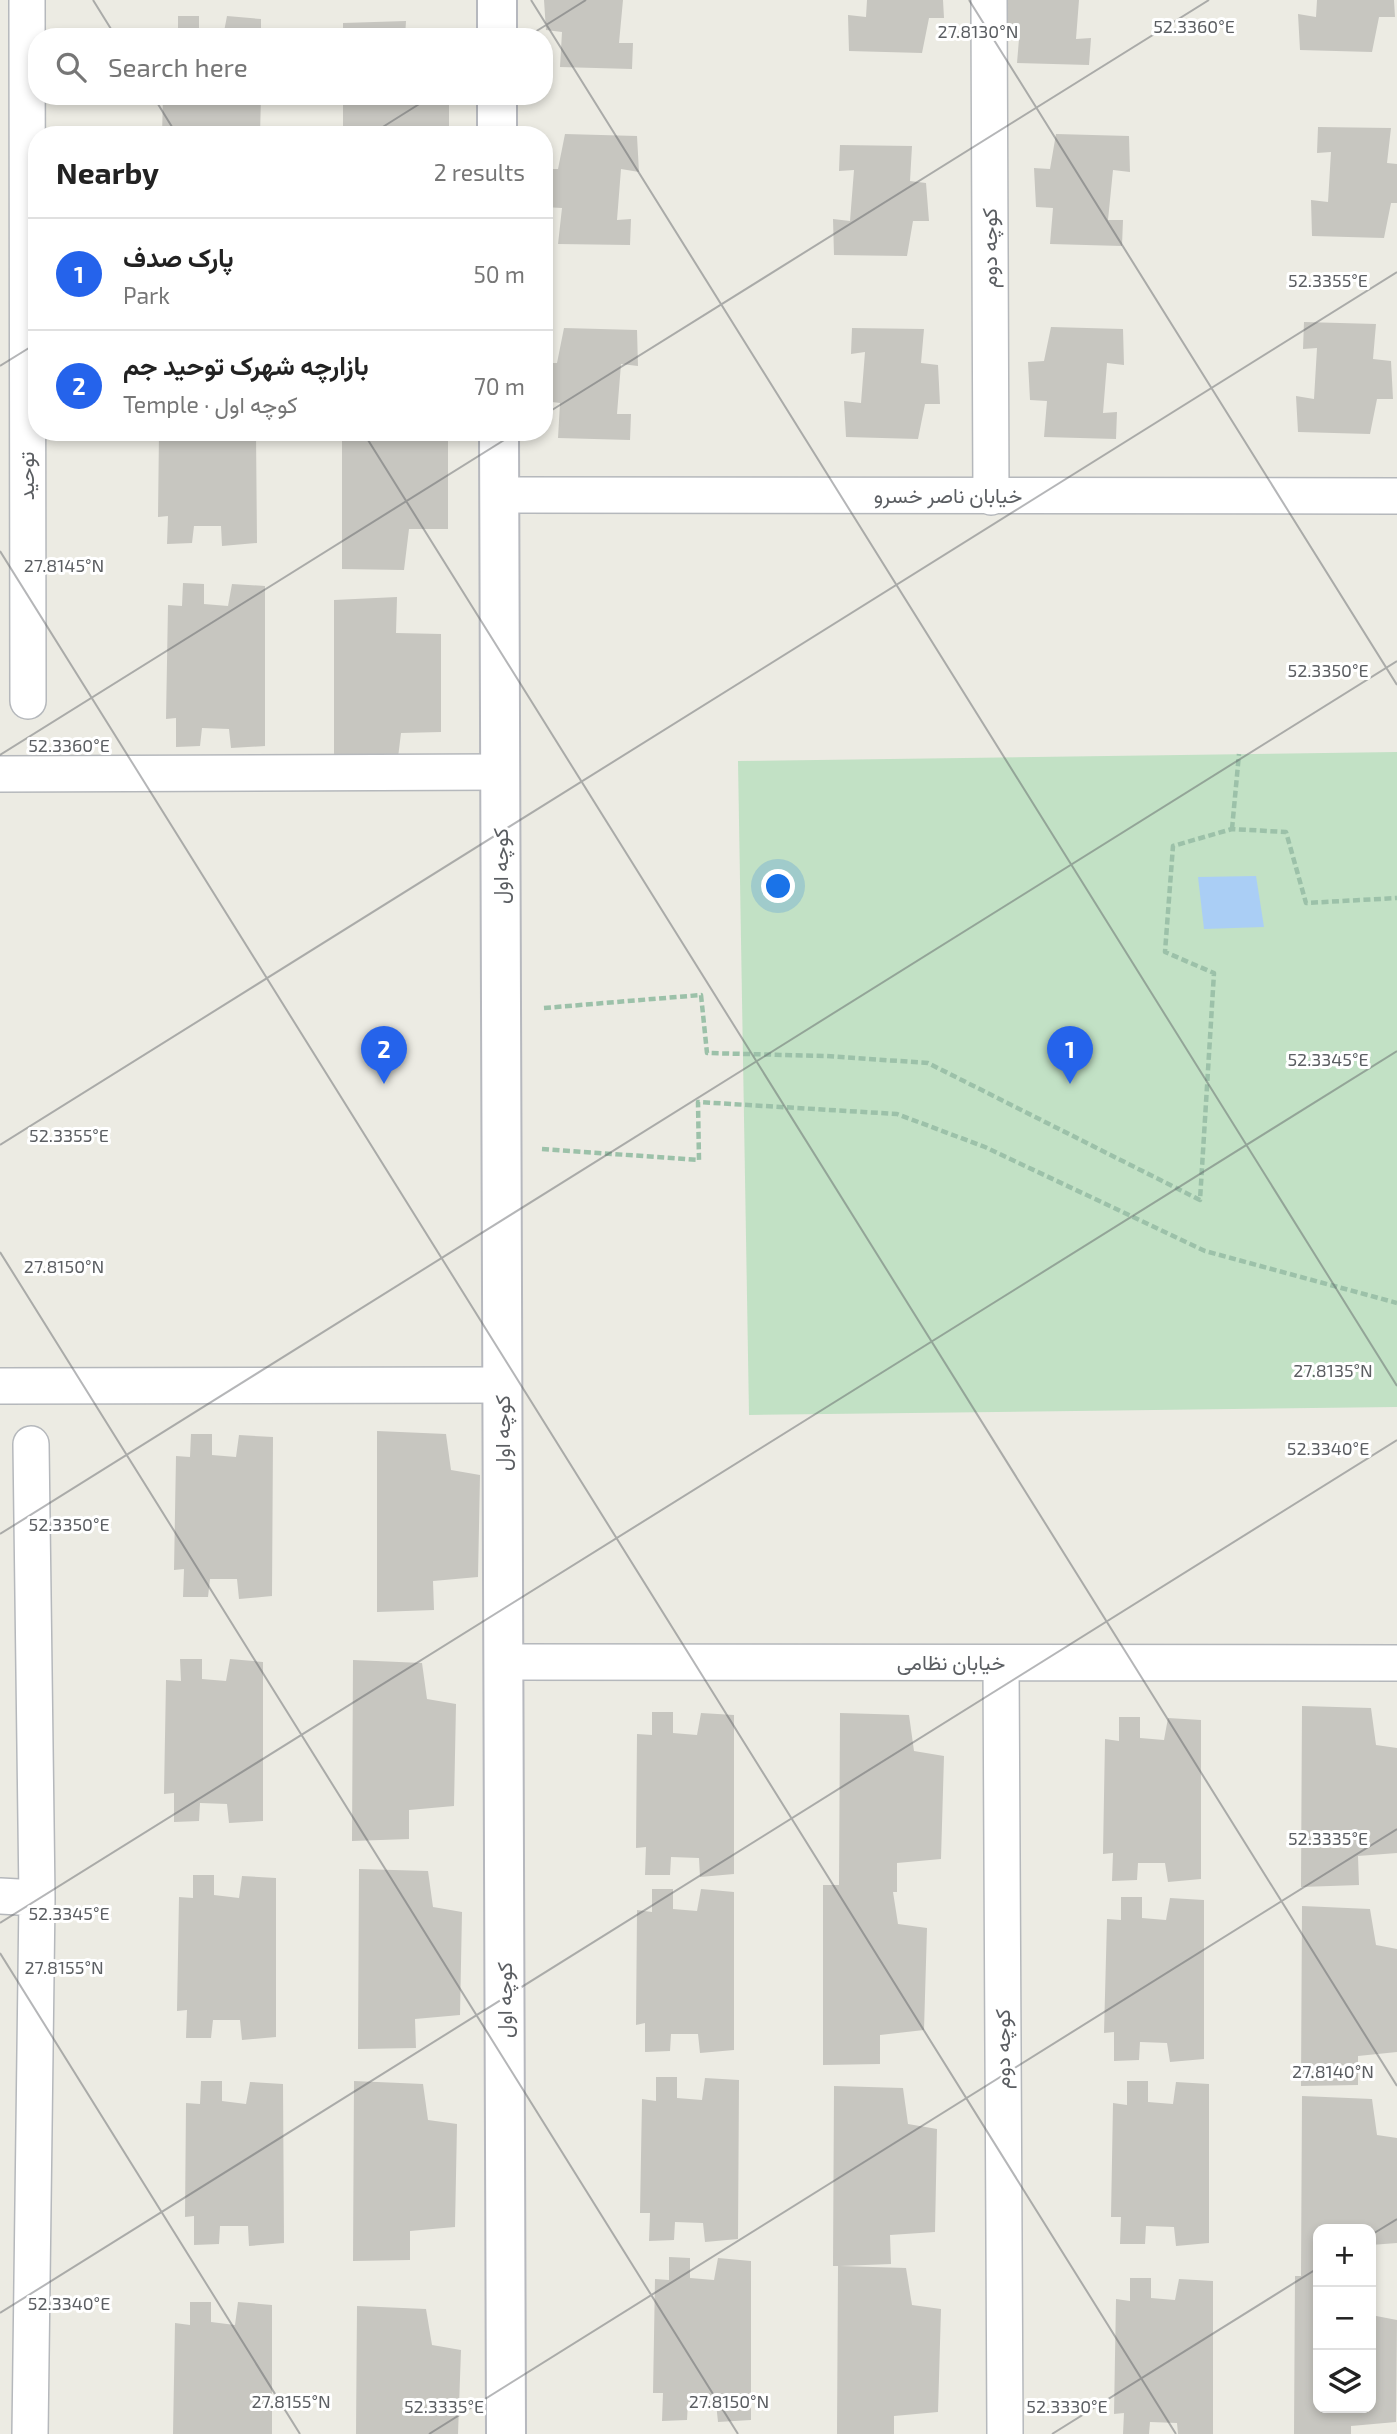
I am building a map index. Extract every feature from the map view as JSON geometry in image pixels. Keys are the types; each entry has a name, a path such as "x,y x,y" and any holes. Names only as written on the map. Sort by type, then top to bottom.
{"street":[{"name":"توحید","path":"27,0 14,282 28,701"},
{"path":"497,0 497,28"},
{"name":"کوچه دوم","path":"989,0 991,496"},
{"path":"497,105 497,126"},
{"name":"کوچه اول","path":"499,441 506,2434"},
{"name":"خیابان ناصر خسرو","path":"499,495 1397,496"},
{"path":"0,774 500,772"},
{"path":"0,1386 503,1385"},
{"path":"30,2434 37,1898 31,1444"},
{"name":"خیابان نظامی","path":"505,1662 1397,1663"},
{"name":"کوچه دوم","path":"1001,1663 1005,2434"},
{"path":"0,1896 37,1898"}],"path":[{"path":"1231,829 1239,754"},
{"path":"502,1012 701,995 706,1053 826,1056 928,1063 1200,1200 1214,973 1165,952 1173,846 1231,829 1286,832 1306,903 1397,898"},
{"path":"503,1146 699,1160 698,1102 897,1114 985,1147 1205,1251 1397,1303"}],"green space":[{"path":"1397,752 1397,1407 749,1415 738,761"}],"water":[{"path":"1256,876 1264,927 1204,929 1198,877"}],"building":[{"path":"544,0 623,0 619,43 633,43 632,69 560,67 562,32 546,28"},
{"path":"867,0 943,0 944,18 929,18 922,53 849,51 848,15 866,17"},
{"path":"1002,0 1079,0 1076,39 1091,38 1089,65 1017,63 1020,27 1003,26"},
{"path":"1317,0 1394,0 1395,17 1379,17 1372,52 1300,50 1298,14 1316,17"},
{"path":"178,16 199,16 199,28 178,28"},
{"path":"227,16 261,19 261,28 225,28"},
{"path":"406,21 406,28 343,28 343,23"},
{"path":"163,105 261,105 260,126 162,126"},
{"path":"343,105 449,105 449,126 343,126"},
{"path":"1318,127 1391,128 1387,163 1397,164 1397,203 1391,203 1384,238 1312,236 1311,200 1328,202 1331,152 1317,153"},
{"path":"565,134 637,136 639,172 621,169 617,220 631,219 630,245 558,244 562,208 553,208 553,169 558,169"},
{"path":"1056,134 1129,136 1130,172 1113,170 1108,220 1123,220 1122,246 1050,244 1053,208 1036,207 1034,168 1050,169"},
{"path":"840,145 912,146 910,181 926,183 929,221 913,221 907,256 834,255 833,219 850,221 854,170 839,171"},
{"path":"1304,322 1376,324 1373,359 1391,361 1393,399 1377,399 1370,434 1298,432 1296,396 1314,399 1317,348 1303,349"},
{"path":"1051,327 1123,329 1124,365 1107,363 1103,413 1117,412 1116,439 1044,437 1047,401 1030,400 1028,362 1044,361"},
{"path":"564,328 637,330 638,366 621,364 617,414 631,414 630,440 558,438 560,403 553,402 553,363 557,363"},
{"path":"852,328 924,329 921,363 938,365 940,404 925,404 918,439 846,437 844,401 861,403 865,352 851,354"},
{"path":"159,441 256,441 257,543 222,546 221,526 194,526 192,543 167,544 168,516 158,517"},
{"path":"342,441 448,441 448,529 409,529 404,570 342,569"},
{"path":"183,583 204,584 204,604 228,606 232,584 265,586 265,746 231,748 229,729 202,728 200,746 176,747 176,718 166,719 168,605 182,606"},
{"path":"397,597 396,633 441,634 441,732 401,733 396,774 334,772 334,600"},
{"path":"377,1431 446,1434 451,1470 480,1475 478,1577 433,1581 434,1610 377,1612"},
{"path":"191,1434 212,1434 212,1455 236,1457 239,1435 273,1437 272,1596 239,1599 237,1579 210,1579 208,1597 183,1597 184,1569 174,1570 176,1456 190,1457"},
{"path":"180,1659 202,1659 202,1679 226,1681 230,1659 263,1662 263,1821 229,1823 227,1804 200,1803 199,1821 174,1822 174,1793 164,1794 166,1680 181,1681"},
{"path":"353,1660 422,1663 427,1699 456,1704 454,1806 409,1810 409,1839 352,1841"},
{"path":"1302,1706 1371,1708 1376,1745 1397,1748 1397,1853 1358,1856 1359,1885 1301,1887"},
{"path":"652,1712 673,1712 673,1733 697,1735 701,1713 734,1715 734,1874 700,1877 699,1858 671,1857 670,1875 645,1875 646,1847 636,1848 637,1734 652,1735"},
{"path":"840,1713 909,1715 914,1751 944,1756 941,1859 897,1863 897,1892 893,1892 898,1924 927,1928 924,2030 880,2035 880,2064 823,2065 823,1885 839,1885"},
{"path":"1119,1717 1140,1717 1140,1738 1164,1740 1168,1718 1201,1720 1201,1879 1168,1882 1165,1863 1138,1863 1137,1880 1112,1881 1113,1853 1103,1854 1105,1739 1119,1741"},
{"path":"359,1869 428,1871 433,1907 462,1912 460,2015 415,2019 416,2048 358,2049"},
{"path":"193,1875 214,1875 214,1895 239,1898 242,1876 276,1878 276,2037 242,2040 240,2020 213,2020 211,2038 186,2038 187,2010 177,2011 179,1897 193,1898"},
{"path":"652,1889 673,1889 673,1909 697,1911 701,1889 734,1892 734,2050 700,2053 698,2034 671,2034 670,2051 645,2052 645,2023 636,2025 637,1910 652,1912"},
{"path":"1121,1897 1142,1897 1142,1918 1166,1920 1170,1898 1204,1900 1204,2059 1170,2062 1167,2043 1140,2042 1139,2060 1114,2061 1114,2032 1104,2033 1107,1919 1121,1920"},
{"path":"1302,1906 1370,1909 1376,1945 1397,1949 1397,2052 1358,2056 1358,2085 1301,2086"},
{"path":"656,2077 677,2077 677,2098 702,2100 705,2078 739,2080 738,2239 705,2242 703,2223 675,2222 674,2240 649,2241 650,2213 640,2213 642,2099 656,2101"},
{"path":"201,2081 222,2081 222,2101 246,2104 250,2082 283,2084 284,2243 249,2246 248,2226 220,2226 219,2244 194,2245 194,2216 185,2217 186,2103 200,2104"},
{"path":"354,2081 423,2084 428,2120 457,2124 455,2227 410,2231 410,2260 353,2261"},
{"path":"1127,2081 1148,2081 1148,2102 1173,2104 1176,2082 1209,2084 1209,2243 1176,2246 1174,2227 1146,2226 1145,2244 1120,2244 1121,2217 1111,2217 1113,2103 1127,2105"},
{"path":"834,2086 903,2088 908,2124 937,2129 935,2232 890,2235 891,2264 840,2266 906,2268 912,2305 941,2309 938,2412 894,2416 894,2434 837,2434 838,2266 833,2266"},
{"path":"1302,2096 1372,2099 1377,2135 1397,2138 1397,2243 1376,2245 1376,2224 1313,2224 1313,2413 1376,2413 1376,2316 1397,2320 1396,2422 1351,2426 1351,2434 1294,2434 1295,2276 1301,2276"},
{"path":"669,2257 690,2258 690,2278 714,2280 718,2258 751,2261 751,2420 718,2422 716,2403 688,2402 687,2420 662,2421 663,2393 653,2393 655,2279 669,2280"},
{"path":"1130,2278 1151,2278 1151,2298 1175,2300 1179,2279 1213,2281 1213,2434 1178,2434 1177,2423 1150,2422 1149,2434 1123,2434 1124,2413 1114,2414 1116,2299 1130,2301"},
{"path":"190,2302 211,2302 211,2322 235,2325 238,2302 272,2305 272,2434 173,2434 175,2323 190,2325"},
{"path":"357,2306 426,2309 432,2345 461,2350 458,2434 356,2434"}],"place":[{"name":"بازارچه شهرک توحید جم","path":"384,1084"},
{"name":"پارک صدف","path":"1070,1084"}]}
